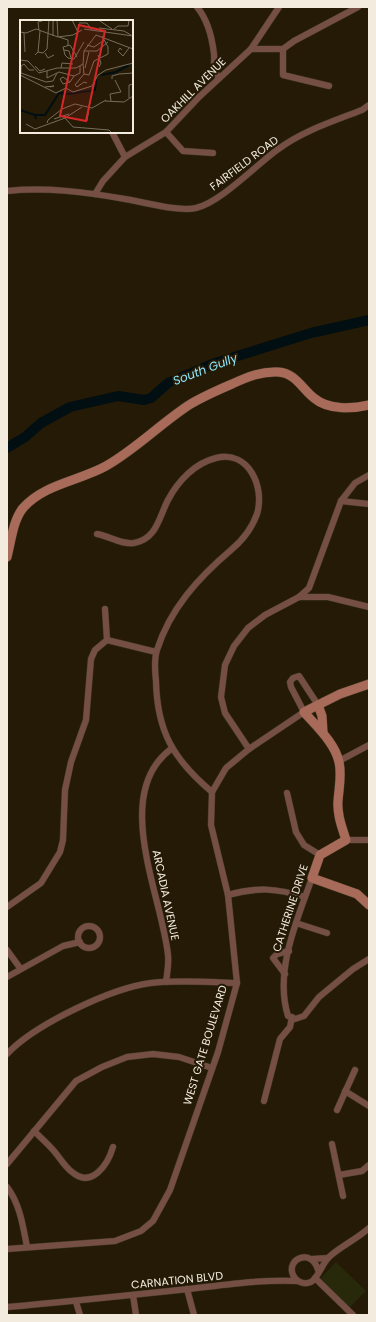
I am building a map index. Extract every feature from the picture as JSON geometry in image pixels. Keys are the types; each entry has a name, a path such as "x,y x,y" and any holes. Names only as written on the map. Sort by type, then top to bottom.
{"main road":[{"path":"7,557 15,526 22,509 36,496 53,487 104,467 129,452 190,405 244,379 259,374 279,372 295,378 312,398 320,403 330,406 369,406"},
{"name":"WEST GATE BOULEVARD","path":"304,712 340,694 369,684"},
{"path":"318,705 322,716 323,732"},
{"path":"304,712 323,732 339,760 341,778 338,815 346,840"},
{"name":"CATHERINE DRIVE","path":"312,878 320,854 346,840"},
{"path":"312,878 357,894 369,905"}],"street":[{"path":"197,7 210,29 214,56 213,70 219,78"},
{"name":"OAKHILL AVENUE","path":"96,194 103,181 125,157 166,132 251,48 279,7"},
{"path":"251,48 283,49 294,41 358,7"},
{"path":"283,49 283,75 329,86"},
{"name":"FAIRFIELD ROAD","path":"7,191 55,190 96,194 190,209 208,203 240,181 277,150 293,139 369,105"},
{"path":"166,132 183,151 213,152"},
{"path":"113,133 125,157"},
{"path":"97,534 125,543 144,540 158,526 168,500 185,476 200,464 217,457 230,457 245,462 255,477 259,494 257,512 251,529 237,546 200,577 184,596 168,625 156,652 156,694 165,735 172,749 196,778 212,792"},
{"path":"249,749 225,713 221,697 224,665 234,646 248,628 265,615 298,597 308,588 341,501 355,483 369,475"},
{"path":"341,501 369,504"},
{"path":"298,597 328,597 369,607"},
{"path":"105,609 107,640"},
{"path":"107,640 156,652"},
{"path":"7,907 40,883 60,852 63,840 65,790 70,762 86,720 91,659 95,650 107,640"},
{"path":"304,712 291,687 291,680 296,676 300,676 304,680 318,705"},
{"name":"WEST GATE BOULEVARD","path":"7,1249 115,1241 140,1231 154,1222 170,1190 212,1068 237,983 228,895 211,825 212,792 226,768 249,749 304,712"},
{"path":"339,760 369,745"},
{"name":"ARCADIA AVENUE","path":"166,982 168,956 161,916 148,869 143,830 143,807 146,787 153,770 163,755 172,749"},
{"path":"287,793 296,832 304,845 320,854"},
{"name":"CATHERINE DRIVE","path":"346,840 369,840"},
{"name":"CATHERINE DRIVE","path":"292,1017 288,1016 286,1010 285,974 296,923 312,878"},
{"path":"228,895 246,890 267,888 305,897"},
{"path":"296,923 328,933"},
{"path":"7,977 20,968 63,946 80,942"},
{"path":"7,950 20,968"},
{"path":"285,974 273,958 277,954 289,951"},
{"path":"264,1101 280,1039 290,1027 292,1017 295,1018 304,1016 319,997 353,969 369,959"},
{"path":"7,1054 16,1044 46,1024 88,1003 143,985 191,981 237,983"},
{"path":"7,1164 76,1081 102,1066 127,1057 153,1054 178,1057 212,1068"},
{"path":"337,1110 355,1070"},
{"path":"345,1091 369,1106"},
{"path":"34,1131 53,1150 70,1171 82,1178 93,1176 101,1170 108,1161 113,1147"},
{"path":"332,1144 343,1196"},
{"path":"339,1176 362,1171 369,1165"},
{"path":"7,1187 13,1195 19,1210 27,1247"},
{"path":"328,1258 298,1258 293,1264 293,1276 297,1281 307,1283 315,1278 318,1270 328,1258 369,1228"},
{"path":"312,1259 317,1264 318,1270"},
{"path":"280,1280 292,1270"},
{"path":"315,1278 353,1315"},
{"name":"CARNATION BLVD","path":"7,1307 76,1302 280,1280 297,1281"},
{"path":"187,1289 194,1315"},
{"path":"132,1295 136,1315"},
{"path":"76,1302 80,1315"}],"green space":[{"path":"336,1262 366,1291 349,1308 320,1279"}],"waterway":[{"name":"South Gully","path":"7,448 25,437 41,423 70,407 118,396 144,400 151,398 168,383 212,364 311,333 369,320"}]}
